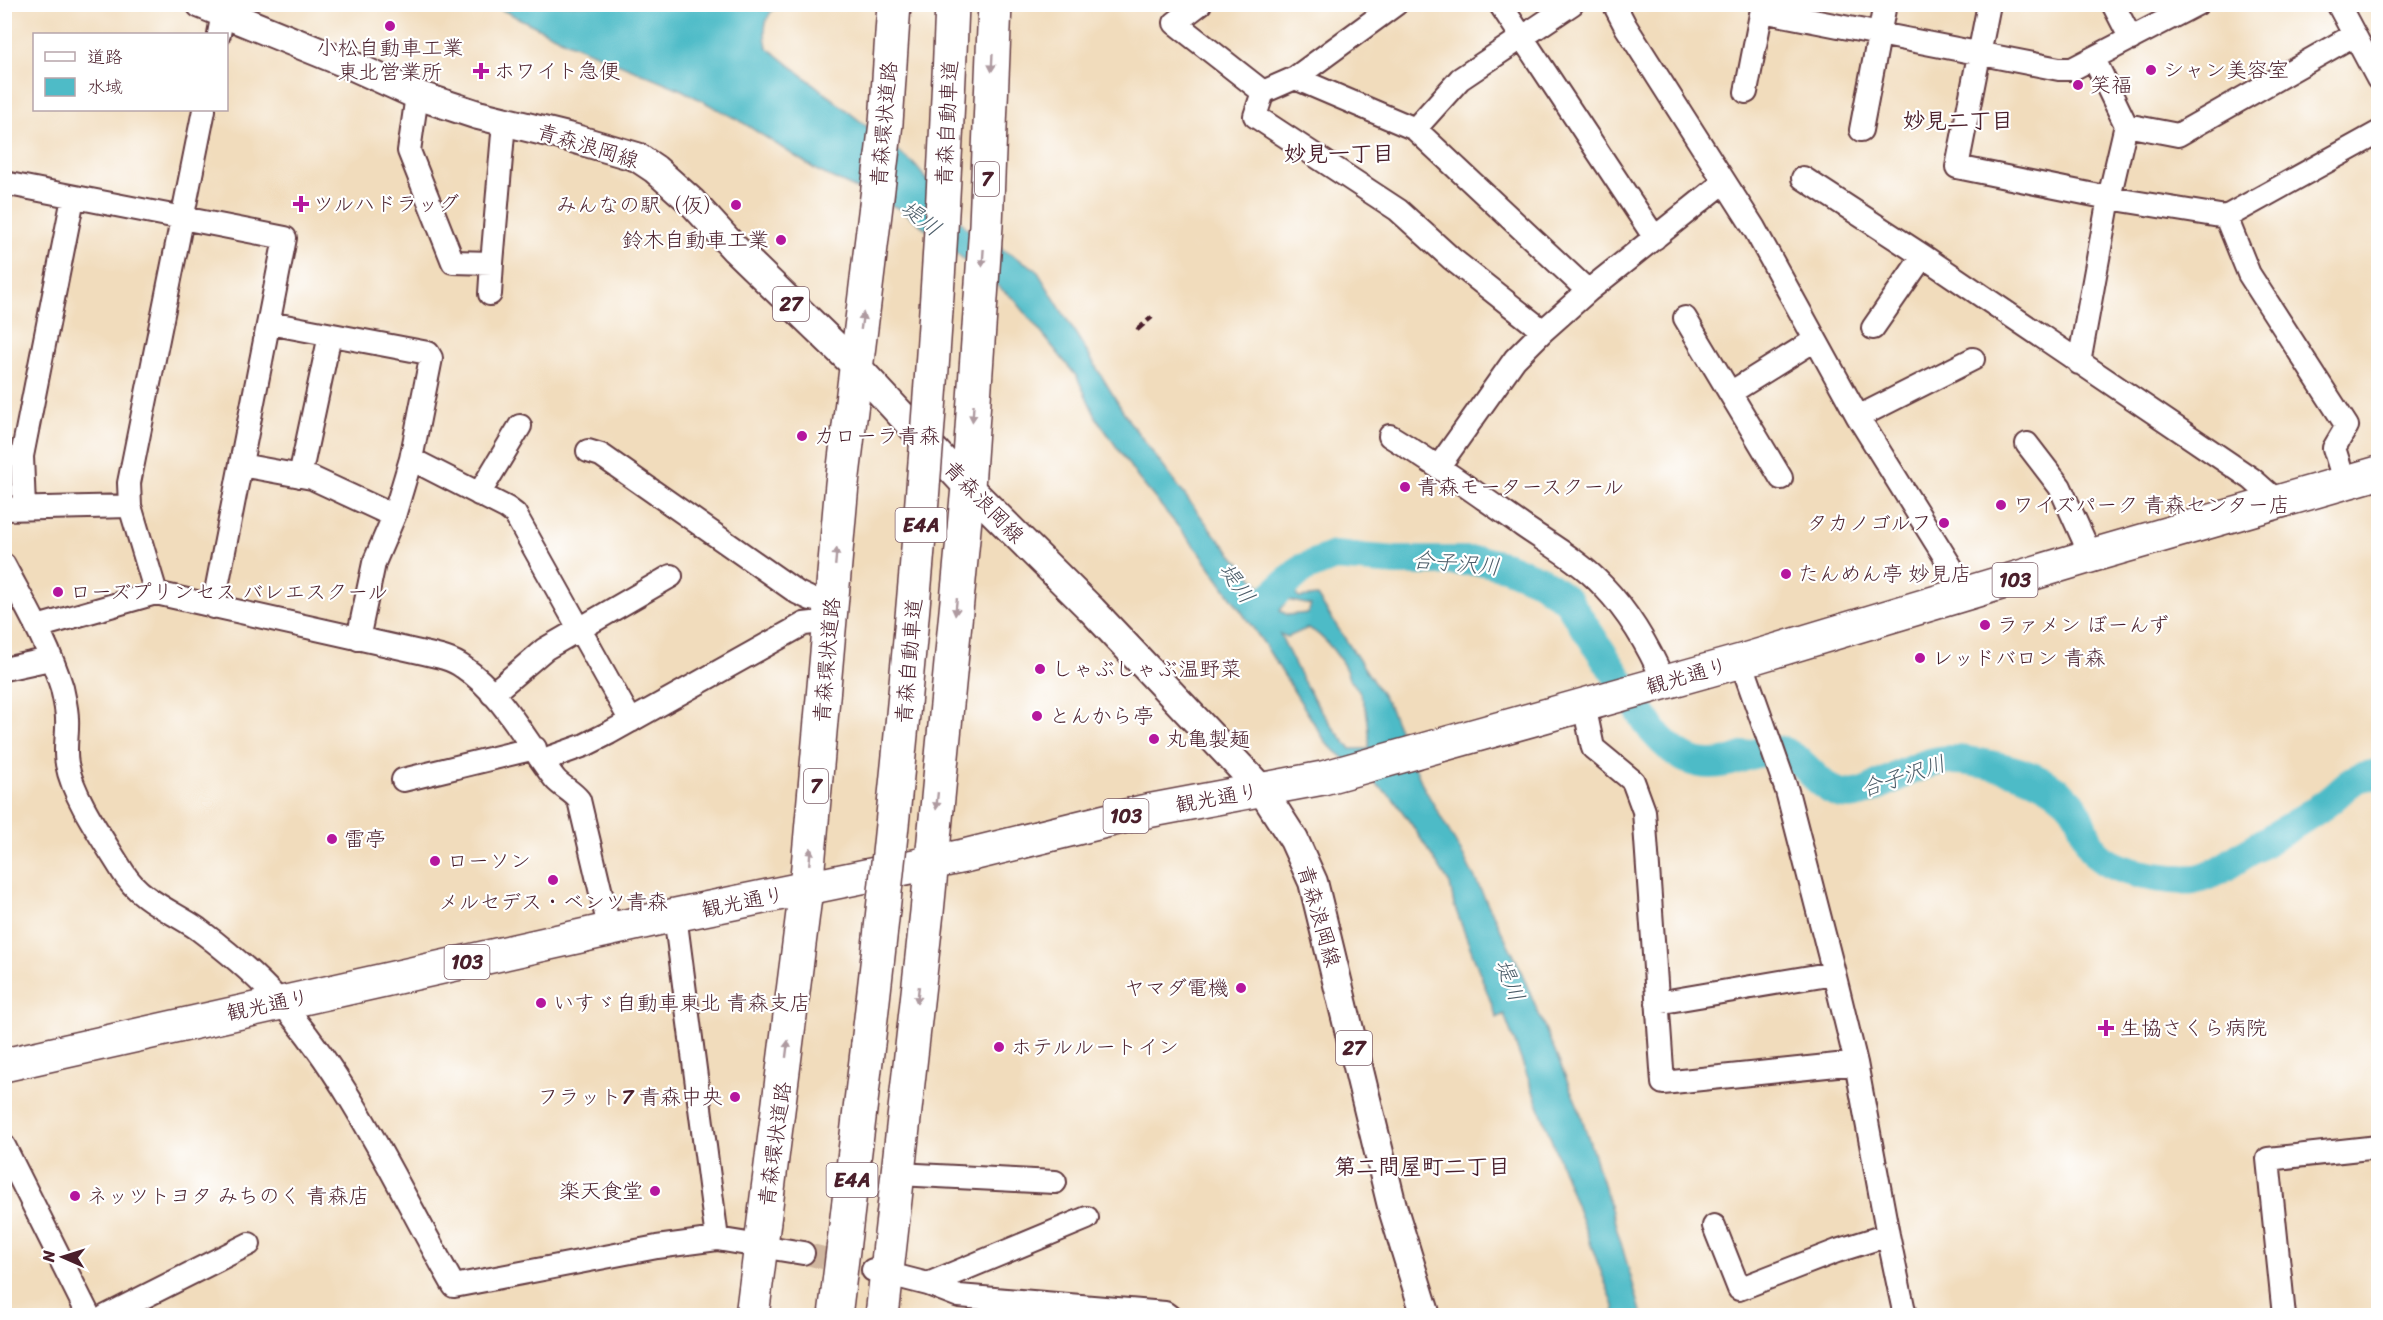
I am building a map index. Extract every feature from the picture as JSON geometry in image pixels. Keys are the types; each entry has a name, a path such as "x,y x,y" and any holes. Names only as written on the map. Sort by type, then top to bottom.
{"highway":[{"name":"青森環状道路","path":"752,1316 806,889 842,484 886,123 894,4"},
{"name":"青森自動車道","path":"835,1316 899,777 932,391 952,4"},
{"name":"7","path":"882,1316 879,1271 898,1174 968,487 986,225 995,4"},
{"name":"観光通り","path":"4,1065 675,915 931,863 1142,812 1323,778 1741,661 2379,473"}],"main road":[{"name":"青森浪岡線","path":"214,17 353,66 417,95 504,122 572,138 637,157 655,169 692,202 735,249 856,366 968,487 1092,610 1262,790 1294,840 1313,882 1392,1206 1426,1316"}],"street":[{"path":"1200,4 1175,23 1263,92"},
{"path":"1396,4 1295,78 1263,92 1255,116 1398,210 1452,259 1543,331"},
{"path":"1500,4 1655,238"},
{"path":"1415,129 1460,79 1572,4"},
{"path":"1614,4 1723,183 1754,228 1858,417 1968,594"},
{"path":"1861,130 1885,4"},
{"path":"1989,4 1957,167 2109,198 2226,217 2379,133"},
{"path":"2113,4 2132,39"},
{"path":"1746,92 1763,8 1878,35 2059,69 2072,69 2197,4"},
{"path":"2338,4 2379,79"},
{"path":"2126,125 2178,135 2354,35"},
{"path":"2079,363 2109,198 2126,125 2094,59"},
{"path":"1295,78 1415,129 1588,291"},
{"path":"417,95 409,151 453,262 492,263"},
{"path":"156,593 130,506 129,483 204,111"},
{"path":"490,294 504,122"},
{"path":"1803,178 1923,256 2252,479 2278,502"},
{"path":"4,183 285,238 213,607"},
{"path":"1439,466 1515,359 1543,331 1588,291 1723,183"},
{"path":"73,198 22,456 14,509 130,506"},
{"path":"2226,217 2249,274 2347,426 2334,448 2344,483"},
{"path":"1873,328 1923,256"},
{"path":"1685,318 1781,478"},
{"path":"269,323 428,353 431,358 411,459 394,516 374,563 358,639"},
{"path":"300,476 330,335"},
{"path":"1730,393 1815,340"},
{"path":"1858,417 1973,359"},
{"path":"479,494 520,426"},
{"path":"1390,436 1439,466 1603,585 1633,622 1654,659 1658,684"},
{"path":"2026,444 2060,487 2091,556"},
{"path":"588,451 601,455 798,592 832,612"},
{"path":"411,459 515,514 632,721"},
{"path":"241,465 323,482 394,516"},
{"path":"4,565 36,627 50,659 65,704 67,766 84,806 129,882 147,898 198,929 254,975 304,1031 364,1123 454,1286 614,1255 717,1239 803,1253"},
{"path":"492,694 545,649 671,576"},
{"path":"36,627 156,593 448,659 475,677 492,694 539,754 556,780 572,790 579,800 610,931"},
{"path":"403,780 585,745 804,624 832,612"},
{"path":"4,669 50,659"},
{"path":"1741,661 1787,791 1834,973 1856,1063 1905,1316"},
{"path":"1588,704 1593,748 1633,781 1644,811 1663,1083 1856,1063"},
{"path":"675,915 717,1239"},
{"path":"1657,1003 1834,973"},
{"path":"4,1146 89,1316"},
{"path":"2284,1316 2268,1159 2379,1147"},
{"path":"898,1174 1055,1182"},
{"path":"928,1284 1088,1218"},
{"path":"1714,1227 1739,1289 1837,1251 1888,1235"},
{"path":"106,1316 249,1244"},
{"path":"879,1271 928,1284 959,1296 1036,1308 1165,1313 1169,1316"}],"water":[{"name":"堤川","path":"492,5 778,5 767,19 765,35 767,47 914,164 967,229 1036,269 1129,421 1215,535 1263,589 1284,582 1299,598 1317,596 1388,704 1423,786 1465,859 1517,962 1579,1109 1642,1315 1615,1315 1614,1306 1504,1014 1497,1018 1454,905 1450,884 1392,797 1327,744 1265,645 1200,553 1138,478 1096,417 1077,377 1015,300 902,210 818,171 742,122 680,89 567,42","holes":["1287,600 1311,605 1308,613 1288,615 1280,611","1308,628 1320,636 1333,650 1349,679 1360,693 1368,721 1369,749 1351,749 1340,736 1311,694 1280,634 1288,637"]}],"waterway":[{"name":"合子沢川","path":"1259,607 1302,569 1334,556 1397,561 1483,561 1508,567 1541,581 1568,601 1653,731 1668,747 1685,758 1694,762 1715,764 1765,751 1784,752 1802,764 1826,786 1844,794 1864,792 1925,764 1945,760 1980,763 2020,772 2045,783 2067,799 2080,817 2090,844 2101,859 2126,870 2157,877 2185,880 2210,875 2306,817 2354,780 2369,775 2378,775"}],"tunnel":[{"path":"803,1253 872,1270"}],"railway":[{"path":"1137,330 1152,317"}],"place":[{"name":"小松自動車工業 東北営業所","path":"390,26"},
{"name":"シャン美容室","path":"2151,70"},
{"name":"ホワイト急便","path":"481,71"},
{"name":"笑福","path":"2078,85"},
{"name":"ツルハドラッグ","path":"301,204"},
{"name":"みんなの駅（仮）","path":"736,205"},
{"name":"鈴木自動車工業","path":"781,240"},
{"name":"カローラ青森","path":"802,436"},
{"name":"青森モータースクール","path":"1405,487"},
{"name":"ワイズパーク 青森センター店","path":"2001,505"},
{"name":"タカノゴルフ","path":"1944,523"},
{"name":"たんめん亭 妙見店","path":"1786,574"},
{"name":"ローズプリンセス バレエスクール","path":"58,592"},
{"name":"ラァメン ぼーんず","path":"1985,625"},
{"name":"レッドバロン 青森","path":"1920,658"},
{"name":"しゃぶしゃぶ温野菜","path":"1040,669"},
{"name":"とんから亭","path":"1037,716"},
{"name":"丸亀製麺","path":"1154,739"},
{"name":"雷亭","path":"332,839"},
{"name":"ローソン","path":"435,861"},
{"name":"メルセデス・ベンツ青森","path":"553,880"},
{"name":"ヤマダ電機","path":"1241,988"},
{"name":"いすゞ自動車東北 青森支店","path":"541,1003"},
{"name":"生協さくら病院","path":"2106,1028"},
{"name":"ホテルルートイン","path":"999,1047"},
{"name":"フラット7 青森中央","path":"735,1097"},
{"name":"楽天食堂","path":"655,1191"},
{"name":"ネッツトヨタ みちのく 青森店","path":"75,1196"}],"district":[{"name":"妙見二丁目","path":"1958,120"},
{"name":"妙見一丁目","path":"1339,153"},
{"name":"第二問屋町二丁目","path":"1422,1166"}]}
